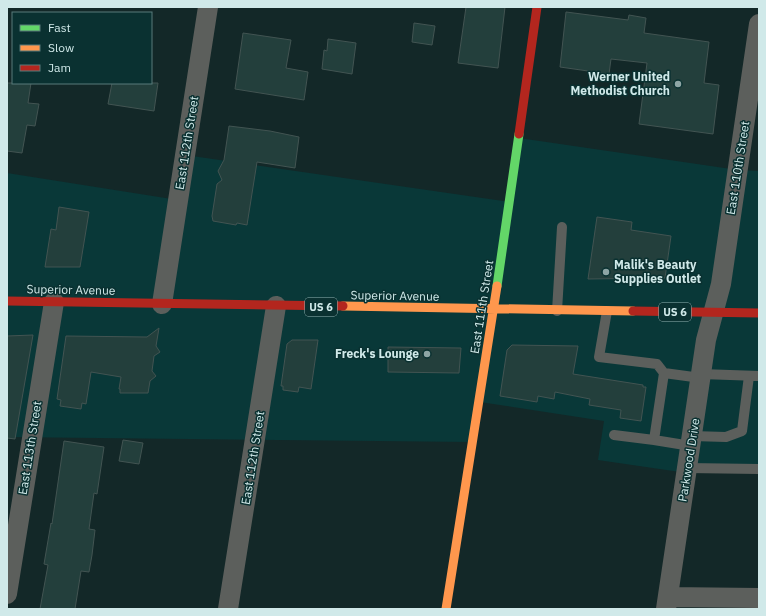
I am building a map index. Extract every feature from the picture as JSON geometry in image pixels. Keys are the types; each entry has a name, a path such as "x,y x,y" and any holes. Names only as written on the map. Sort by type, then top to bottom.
{"main road":[{"name":"East 111th Street","path":"446,609 494,310 537,7"},
{"name":"Superior Avenue","path":"7,301 556,311 759,313"}],"street":[{"name":"East 112th Street","path":"162,304 208,7"},
{"name":"East 110th Street","path":"714,312 721,284 757,57 759,24"},
{"name":"East 113th Street","path":"7,594 54,302"},
{"name":"East 112th Street","path":"228,609 276,306"},
{"name":"Parkwood Drive","path":"667,603 706,340 714,312"},
{"path":"667,603 759,598"}],"lane":[{"path":"556,311 562,227"},
{"path":"607,311 599,357 657,364 664,373 654,440"},
{"path":"614,434 654,440 692,441 726,437 742,431 754,376 701,376 664,373"},
{"path":"687,468 759,469"}],"shaded area":[{"path":"519,138 738,170 759,171 759,469 687,473 598,460 604,421 480,402 473,442 7,437 7,173 178,200 185,155 510,202"}],"building":[{"path":"466,7 505,7 498,68 458,63"},
{"path":"566,12 628,20 629,15 646,18 644,33 709,42 704,83 719,85 713,134 639,124 647,63 611,59 609,74 560,67"},
{"path":"414,23 435,26 432,45 412,42"},
{"path":"243,33 291,40 286,68 308,72 304,100 235,89"},
{"path":"328,39 356,43 352,74 322,69 324,50 327,51"},
{"path":"7,83 31,84 28,103 39,104 35,126 27,125 22,153 7,151"},
{"path":"158,83 154,111 108,104 112,84"},
{"path":"229,126 270,131 299,137 295,168 257,162 247,225 237,223 236,225 213,221 212,216 217,184 222,180 218,171 224,160"},
{"path":"59,207 89,212 80,267 45,267 51,229 56,230"},
{"path":"597,217 632,222 631,230 671,236 665,278 588,279"},
{"path":"159,328 156,346 160,352 154,356 152,371 156,376 150,381 148,393 120,393 119,389 121,377 91,372 86,404 82,403 81,409 60,406 61,400 57,399 66,336 147,337"},
{"path":"33,335 15,439 7,438 7,336"},
{"path":"292,340 318,340 311,389 299,387 298,392 283,390 283,386 281,386 287,344"},
{"path":"512,345 578,346 573,374 643,385 643,387 646,387 641,421 620,418 621,410 589,405 590,399 555,392 554,399 538,396 537,402 500,396 507,350"},
{"path":"388,347 461,348 459,373 388,372"},
{"path":"123,440 143,443 139,464 119,461"},
{"path":"64,441 104,447 97,494 94,493 89,529 95,530 92,555 89,572 81,571 75,609 40,609 48,565 44,564 51,523 52,524"}],"traffic: fast":[{"path":"497,286 519,134"}],"traffic: slow":[{"path":"446,609 497,286"},
{"path":"343,306 633,311"}],"traffic: jam":[{"path":"519,134 537,7"},
{"path":"7,301 343,306"},
{"path":"633,311 759,313"}],"place":[{"name":"Werner United Methodist Church","path":"678,84"},
{"name":"Malik's Beauty Supplies Outlet","path":"606,272"},
{"name":"Freck's Lounge","path":"427,354"}]}
